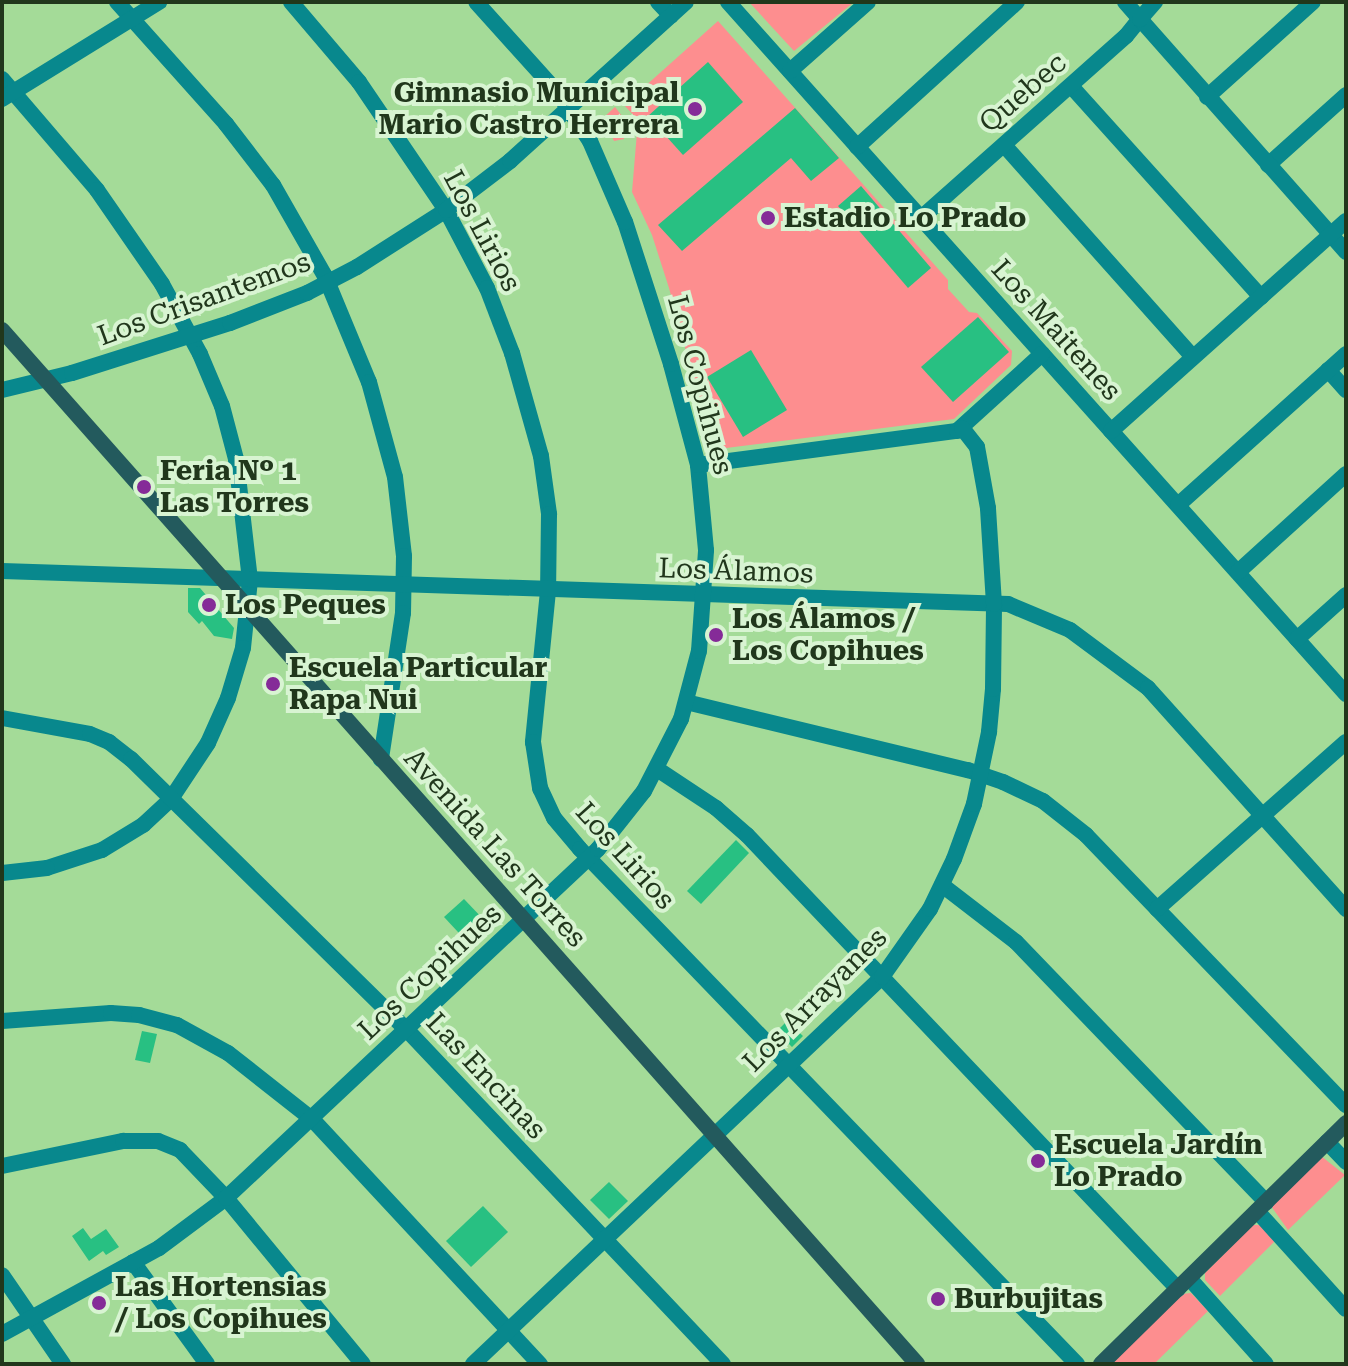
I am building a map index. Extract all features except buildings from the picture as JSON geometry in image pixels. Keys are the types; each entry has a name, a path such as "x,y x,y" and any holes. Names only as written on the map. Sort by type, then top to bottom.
{"main road":[{"name":"Avenida Las Torres","path":"2,330 917,1364"},
{"path":"1101,1364 1346,1123"}],"street":[{"path":"117,2 254,158 290,213 328,282 369,382 391,457 402,526 404,585 381,759"},
{"path":"2,873 47,868 102,850 143,825 171,799 208,743 228,698 243,648 250,580 236,459 222,406 192,337 162,284 104,199 6,90 133,21 159,2"},
{"name":"Los Lirios","path":"291,2 359,82 446,210 487,288 533,424 549,514 548,591 533,728 536,770 554,818 1077,1364"},
{"name":"Los Copihues","path":"2,1334 183,1232 226,1198 312,1119 589,858 629,812 657,769 686,702 699,651 705,527 698,465 671,364 629,233 600,163 569,107 476,2"},
{"path":"658,2 671,16"},
{"name":"Los Crisantemos","path":"2,390 192,337 328,282 446,210 510,161 686,2"},
{"name":"Los Maitenes","path":"728,2 1346,694"},
{"path":"790,71 868,2"},
{"path":"857,147 1017,2"},
{"path":"1125,2 1346,252"},
{"name":"Quebec","path":"921,218 1071,86 1155,2"},
{"path":"1207,97 1313,2"},
{"path":"1071,86 1261,297"},
{"path":"1268,165 1346,95"},
{"path":"1004,145 1193,357"},
{"path":"1111,431 1346,221"},
{"path":"698,465 952,433 962,428 1042,354"},
{"path":"1178,505 1346,354"},
{"path":"1328,370 1346,390"},
{"name":"Los Arrayanes","path":"473,1364 882,977 915,933 942,885 965,833 982,775 993,689 994,604 983,472 977,447 962,428"},
{"path":"1238,572 1346,474"},
{"name":"Los Álamos","path":"2,571 994,604 1022,608 1054,622 1118,663 1167,707 1346,909"},
{"path":"1297,639 1346,595"},
{"path":"686,702 982,775 1023,791 1058,811 1346,1105"},
{"name":"Las Encinas","path":"2,718 100,738 120,750 407,1030 723,1364"},
{"path":"1157,909 1346,742"},
{"path":"657,769 716,808 747,835 1183,1284 1266,1364"},
{"path":"942,885 986,915 1043,968 1262,1206 1346,1309"},
{"path":"2,1021 111,1013 165,1020 228,1053 312,1119 540,1364"},
{"path":"2,1166 83,1147 146,1140 180,1150 226,1198 363,1364"},
{"path":"1327,1142 1346,1162"},
{"path":"133,1262 207,1364"},
{"path":"2,1275 63,1364"}],"shaded area":[{"path":"749,2 854,2 794,51"},
{"name":"Estadio Lo Prado","path":"718,21 948,280 948,289 969,312 977,313 1012,351 1011,365 954,419 718,449 711,443 669,288 652,235 632,192 638,120 624,105"},
{"path":"615,107 622,116 624,139 614,141 603,118"},
{"path":"1321,1156 1345,1175 1288,1230 1271,1206"},
{"path":"1253,1225 1260,1225 1275,1241 1220,1296 1205,1280 1205,1273"},
{"path":"1191,1293 1208,1311 1154,1364 1111,1364 1182,1294"}],"place":[{"name":"Gimnasio Municipal Mario Castro Herrera","path":"695,109"},
{"name":"Estadio Lo Prado","path":"768,218"},
{"name":"Feria Nº 1 Las Torres","path":"144,487"},
{"name":"Los Peques","path":"209,605"},
{"name":"Los Álamos / Los Copihues","path":"716,635"},
{"name":"Escuela Particular Rapa Nui","path":"273,684"},
{"name":"Escuela Jardín Lo Prado","path":"1038,1161"},
{"name":"Burbujitas","path":"938,1299"},
{"name":"Las Hortensias / Los Copihues","path":"99,1303"}]}
